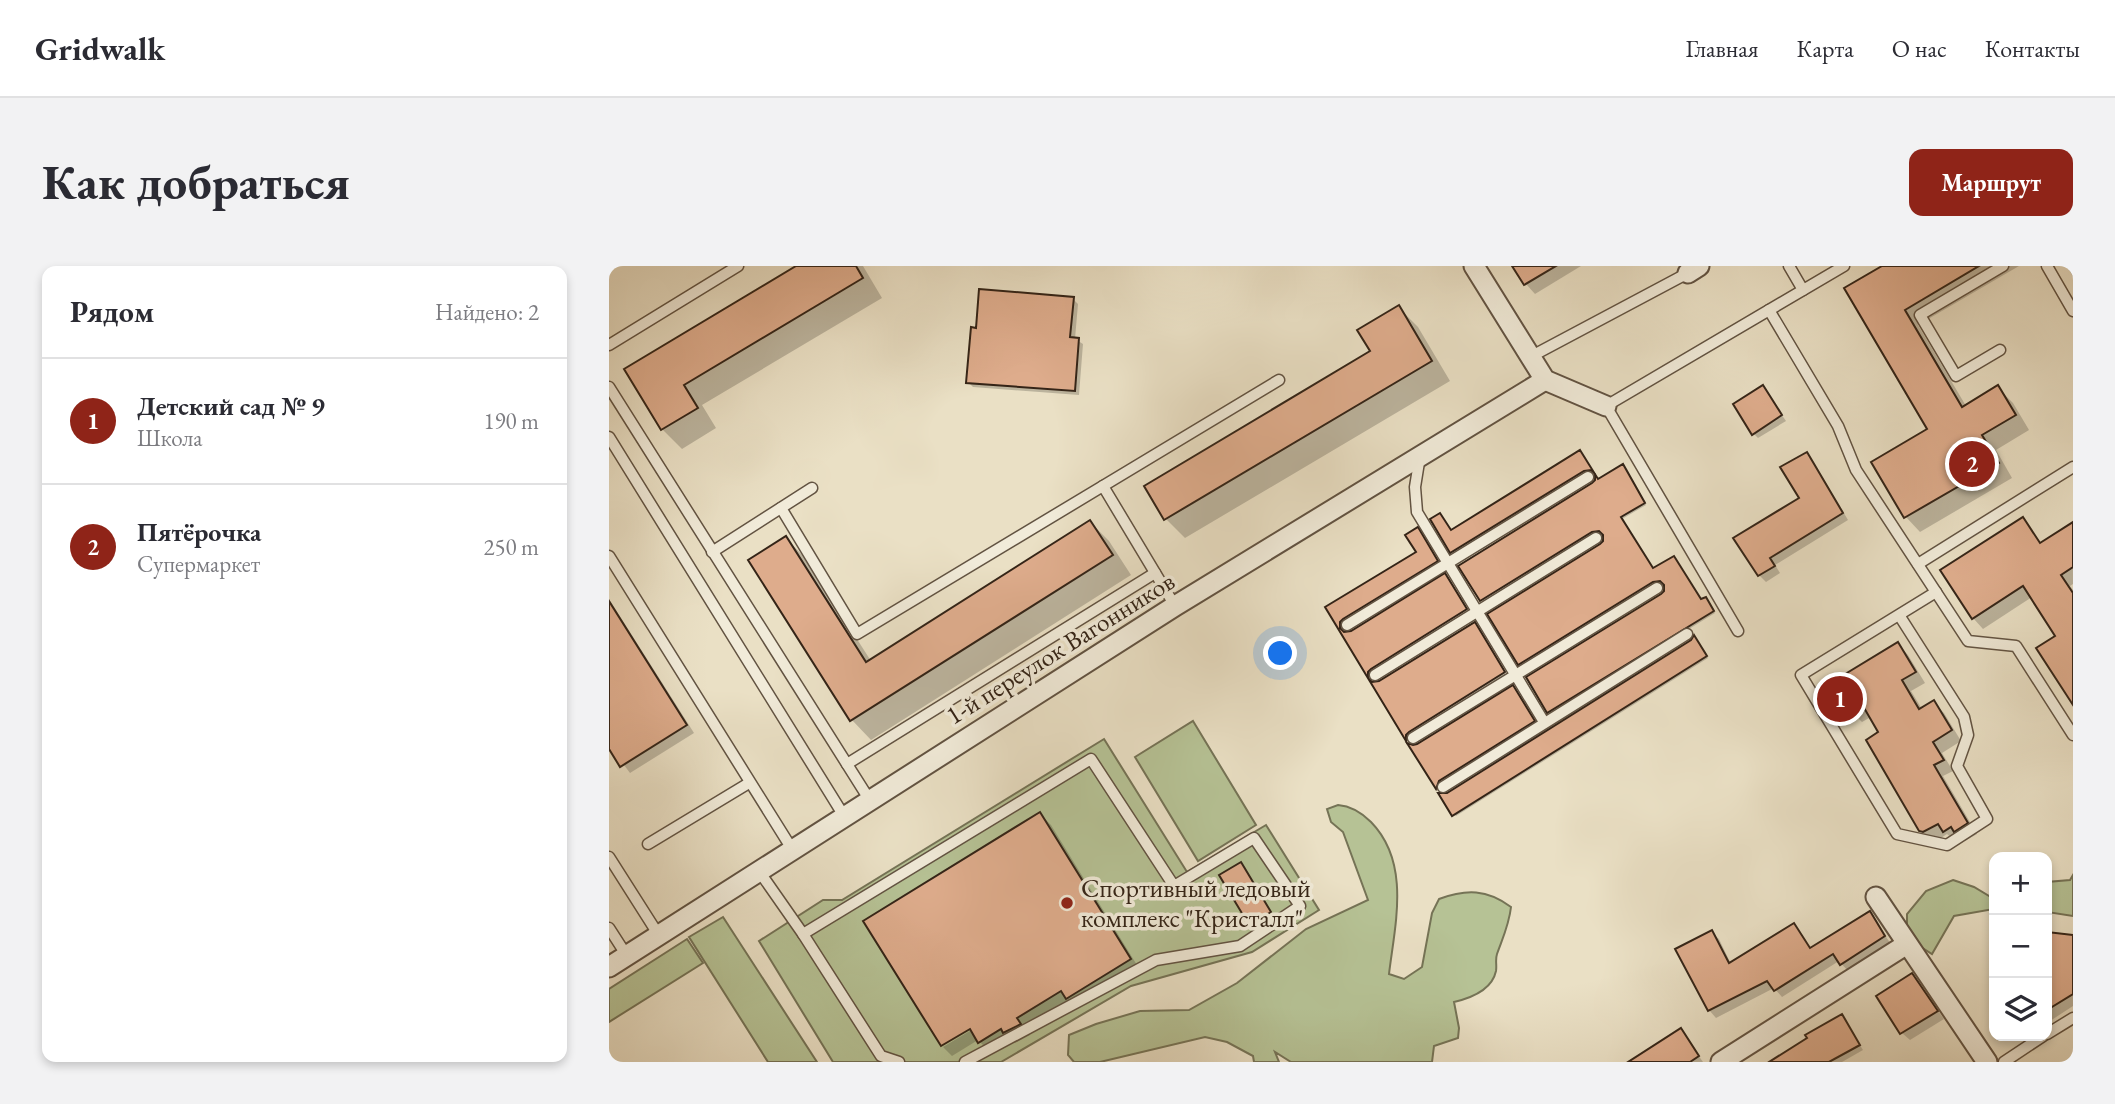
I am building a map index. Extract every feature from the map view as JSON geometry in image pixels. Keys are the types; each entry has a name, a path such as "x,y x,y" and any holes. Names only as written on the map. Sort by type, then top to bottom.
{"street":[{"path":"1474,266 1545,380 1607,406"},
{"name":"1-й переулок Вагонников","path":"609,967 1175,606 1545,380"},
{"path":"1876,897 1987,1062"},
{"path":"1721,1062 1907,944"}],"lane":[{"path":"609,345 738,266"},
{"path":"1789,266 1804,290"},
{"path":"1738,631 1607,406 1844,266"},
{"path":"2000,350 1956,376 1920,315 2003,266"},
{"path":"2047,266 2073,311"},
{"path":"1530,357 1693,269"},
{"path":"1769,310 1838,426 1856,470 1968,640 2016,646 2073,735"},
{"path":"781,508 857,634 1279,380"},
{"path":"609,387 869,799"},
{"path":"609,437 844,816"},
{"path":"1420,456 1415,487 1417,512 1544,722"},
{"path":"1918,564 2073,467"},
{"path":"1347,625 1588,477"},
{"path":"1103,486 1175,606"},
{"path":"712,552 812,488"},
{"path":"1375,675 1596,538"},
{"path":"609,556 792,849"},
{"path":"847,764 1155,573"},
{"path":"1413,738 1657,588"},
{"path":"1899,615 1964,717 1968,735 1957,766 1987,819 1947,845 1897,834 1801,676 1899,615 1936,592"},
{"path":"1443,787 1687,634"},
{"path":"803,934 1091,759 1174,886 1254,838 1300,906 1240,946 1156,960 965,1062"},
{"path":"648,844 749,783"},
{"path":"609,858 659,934"},
{"path":"759,871 881,1056 899,1062"},
{"path":"609,928 627,956"},
{"path":"2052,1031 2073,1018"},
{"path":"2004,1062 2036,1041"}],"green space":[{"path":"1193,721 1256,825 1198,861 1135,757"},
{"name":"Спортивный ледовый комплекс \"Кристалл\"","path":"1104,739 1187,872 1266,825 1319,910 1252,952 1131,986 1001,1062 833,1062 759,941 823,900 842,900"},
{"path":"1338,805 1356,810 1371,822 1384,838 1392,856 1397,895 1389,974 1404,979 1422,967 1432,913 1439,899 1476,892 1493,897 1511,907 1496,956 1494,978 1480,992 1454,1002 1458,1038 1434,1046 1432,1062 1291,1062 1275,1052 1279,1062 1254,1062 1253,1056 1227,1042 1205,1037 1100,1062 1074,1062 1068,1055 1069,1035 1140,1011 1189,1010 1237,983 1306,929 1368,900 1343,832 1331,822 1327,809"},
{"path":"2073,875 2073,916 2052,913 2052,882 2070,880"},
{"path":"1953,880 1974,887 1989,896 1989,910 1954,916 1932,954 1913,942 1907,931 1907,914 1926,891"},
{"path":"723,917 817,1062 768,1062 689,937"},
{"path":"687,939 703,963 609,1022 609,989"}],"building":[{"path":"796,266 856,266 863,278 684,385 698,408 661,430 624,369"},
{"path":"1512,266 1556,266 1524,285"},
{"path":"1882,266 1979,266 1905,310 1962,407 1998,385 2016,415 1982,435 1999,463 1904,518 1871,462 1927,429 1844,288"},
{"path":"979,289 1074,297 1070,337 1079,338 1075,391 966,383 971,327 976,328"},
{"path":"1399,305 1432,361 1164,520 1144,486 1370,351 1357,330"},
{"path":"1763,385 1782,415 1752,435 1733,404"},
{"path":"1580,450 1595,474 1591,470 1584,471 1450,553 1430,519 1440,513 1451,530"},
{"path":"1807,452 1843,513 1770,558 1775,566 1758,576 1733,538 1799,498 1780,467"},
{"path":"1623,464 1645,503 1621,517 1653,568 1674,556 1701,599 1706,597 1714,611 1547,713 1526,677 1661,594 1664,585 1660,581 1653,582 1518,665 1487,614 1600,544 1603,535 1599,531 1592,532 1480,601 1458,566 1592,483 1595,474 1598,479"},
{"path":"2023,517 2040,543 2073,522 2073,567 2061,575 2073,593 2073,705 2036,648 2055,636 2023,586 1972,619 1940,570"},
{"path":"1090,520 1113,555 850,721 748,560 786,536 866,662"},
{"path":"1418,527 1438,561 1343,619 1340,628 1344,632 1351,631 1445,573 1467,609 1371,669 1368,678 1372,682 1379,681 1475,622 1505,672 1409,732 1406,741 1325,607 1416,552 1405,535"},
{"path":"609,601 687,725 620,767 609,749"},
{"path":"1694,635 1707,656 1452,816 1438,793 1447,793 1691,640"},
{"path":"1898,642 1916,672 1902,680 1919,709 1934,700 1952,730 1933,742 1944,760 1934,765 1968,823 1954,832 1951,827 1943,832 1938,824 1923,832 1919,831 1866,740 1878,732 1863,706 1850,713 1832,682"},
{"path":"1513,685 1535,721 1439,781 1436,789 1407,743 1417,744"},
{"path":"1040,812 1131,959 1066,999 1061,991 1017,1018 1021,1024 1003,1033 1001,1029 978,1043 970,1029 941,1046 863,921"},
{"path":"1241,862 1271,912 1249,925 1219,875"},
{"path":"1870,911 1885,936 1840,965 1833,954 1774,991 1767,981 1708,1011 1675,949 1712,930 1729,963 1794,923 1810,948"},
{"path":"2052,933 2073,935 2073,994 2052,1007"},
{"path":"1912,973 1938,1011 1900,1034 1876,996"},
{"path":"1842,1014 1860,1045 1829,1062 1769,1062 1807,1038 1805,1035"},
{"path":"1681,1028 1699,1056 1690,1062 1628,1062"}],"place":[{"name":"Пятёрочка","path":"1972,464"},
{"name":"Детский сад № 9","path":"1840,699"},
{"name":"Спортивный ледовый комплекс \"Кристалл\"","path":"1067,903"}]}
